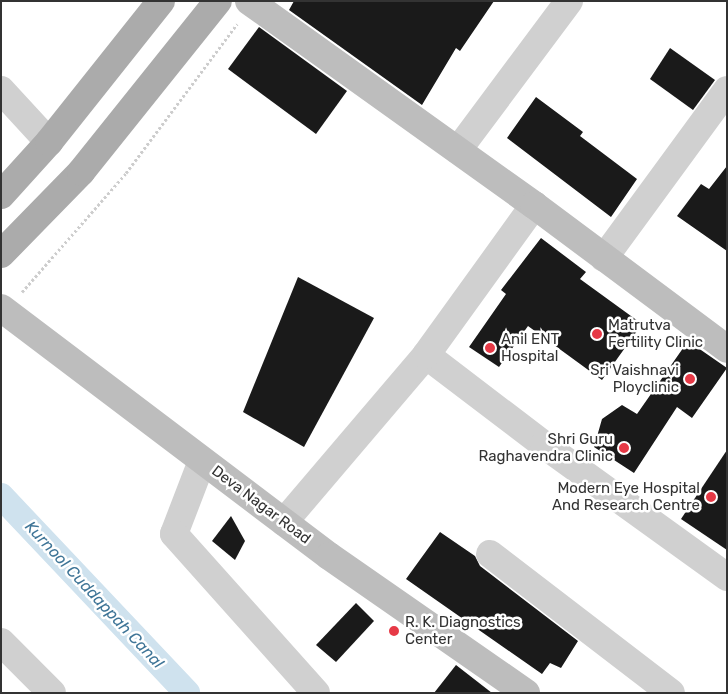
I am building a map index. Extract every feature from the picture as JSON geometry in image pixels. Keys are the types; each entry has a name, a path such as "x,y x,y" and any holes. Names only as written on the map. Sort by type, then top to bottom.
{"main road":[{"path":"1,195 49,142 161,1"},
{"path":"1,254 81,172 218,1"}],"street":[{"path":"458,150 569,1"},
{"path":"250,2 534,205 727,349"},
{"path":"1,90 49,142"},
{"path":"604,258 727,90"},
{"path":"284,522 426,355 534,205"},
{"name":"Deva Nagar Road","path":"3,310 284,522 526,693"},
{"path":"426,355 544,445 727,577"},
{"path":"202,461 174,534 316,693"},
{"path":"490,554 655,688"},
{"path":"1,642 52,693"}],"path":[{"path":"3,310 126,173 250,2"}],"building":[{"path":"294,1 494,1 460,51 456,48 422,105 289,10"},
{"path":"259,27 347,91 316,134 228,69"},
{"path":"670,48 715,80 693,110 650,79"},
{"path":"536,97 583,132 580,136 637,179 611,217 507,138"},
{"path":"727,166 727,251 677,216 701,184 709,189"},
{"path":"541,238 586,272 580,279 642,324 602,380 528,326 499,367 469,347 506,294 501,290"},
{"path":"298,277 374,318 304,447 243,412"},
{"path":"688,341 727,368 692,418 677,407 634,473 594,447 602,419 622,405 637,414"},
{"name":"Modern Eye Hospital And Research Centre","path":"727,450 727,550 681,519"},
{"path":"231,516 245,541 235,560 212,541"},
{"path":"440,532 475,556 480,566 578,641 561,668 550,663 542,674 406,579"},
{"path":"356,603 374,621 336,662 316,645"},
{"path":"456,665 492,693 434,693"}],"waterway":[{"name":"Kurnool Cuddappah Canal","path":"1,496 187,693"}],"place":[{"name":"Matrutva Fertility Clinic","path":"597,334"},
{"name":"Anil ENT Hospital","path":"490,348"},
{"name":"Sri Vaishnavi Ployclinic","path":"690,379"},
{"name":"Shri Guru Raghavendra Clinic","path":"624,448"},
{"name":"Modern Eye Hospital And Research Centre","path":"711,497"},
{"name":"R. K. Diagnostics Center","path":"394,631"}]}
